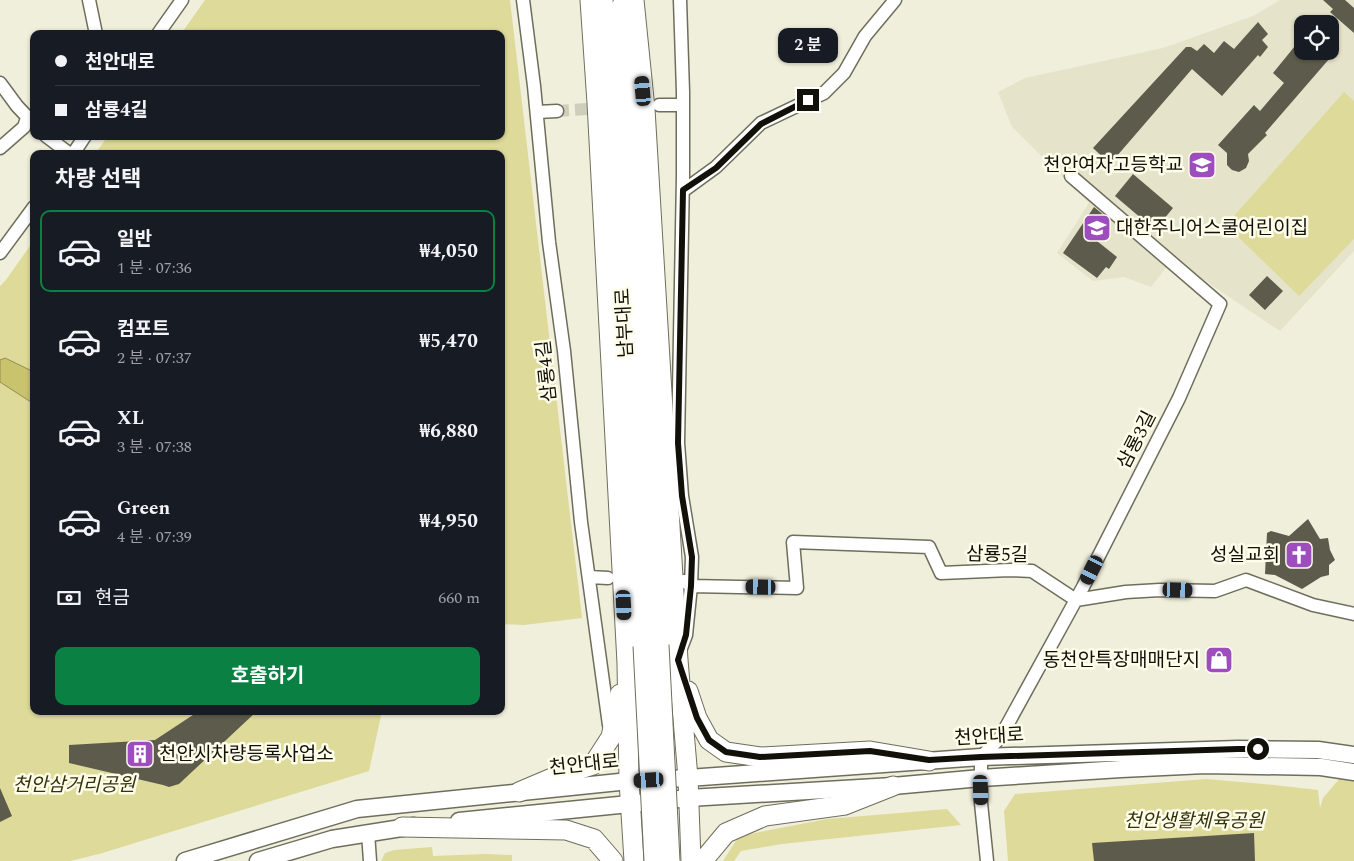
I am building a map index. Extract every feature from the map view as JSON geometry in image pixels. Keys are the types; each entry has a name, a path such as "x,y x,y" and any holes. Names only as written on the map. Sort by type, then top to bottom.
{"highway":[{"path":"590,0 627,663 634,861"},
{"name":"남부대로","path":"603,0 651,645"},
{"name":"남부대로","path":"622,0 651,645"},
{"path":"634,0 646,128 678,660 688,778 691,861"},
{"path":"651,645 654,861"},
{"path":"651,645 670,861"},
{"path":"678,660 697,718 709,740 726,752 760,757 870,751 929,760"},
{"path":"519,792 552,778 593,765 611,737 627,663"},
{"path":"705,861 706,857 726,833 765,816 845,805 893,786"},
{"path":"402,827 566,830 594,839 613,861"}],"main road":[{"name":"천안대로","path":"185,861 357,809 630,781 981,757 1238,749 1318,750 1354,755"},
{"path":"258,861 332,839 402,827 689,798 1205,765 1321,768 1354,772"}],"street":[{"path":"89,0 95,30"},
{"path":"161,30 182,0"},
{"name":"삼룡4길","path":"523,0 537,112 549,242 564,352 581,522 611,737"},
{"path":"678,660 686,635 688,583 692,557 682,496 678,443 683,190 680,0"},
{"path":"683,190 716,168 761,124 824,93 844,73 865,36 895,0"},
{"path":"0,83 30,120"},
{"path":"659,105 683,105"},
{"path":"537,112 557,111"},
{"path":"0,148 30,122"},
{"path":"52,140 65,150"},
{"path":"74,150 82,140"},
{"name":"삼룡3길","path":"981,757 1000,738 1076,600 1179,398 1220,304 1071,176"},
{"path":"0,253 30,212"},
{"name":"삼룡5길","path":"688,583 796,588 793,542 929,547 941,573 1010,570 1032,572 1076,600"},
{"path":"589,577 608,578"},
{"path":"1076,600 1126,592 1160,590 1215,591 1246,580 1313,605 1354,614"},
{"path":"981,757 982,803 987,861"},
{"path":"368,833 370,861"}],"shaded area":[{"name":"천안여자고등학교","path":"1280,0 1354,0 1354,251 1280,331 1204,280 1168,265 1151,287 1124,277 1093,281 1057,253 1089,203 1012,127 998,92 1025,78 1163,48 1253,16"},
{"path":"5,358 30,370 30,401 0,382 0,360"}],"green space":[{"path":"205,0 510,0 582,618 524,625 505,624 505,150 98,150 105,140 505,140 505,30 184,30"},
{"path":"1344,92 1354,101 1354,239 1299,296 1226,225"},
{"name":"천안삼거리공원","path":"30,246 30,715 381,715 369,771 99,854 70,861 0,861 0,286"},
{"name":"천안생활체육공원","path":"1340,778 1354,781 1354,861 1008,861 1004,811 1015,794 1206,779 1318,790 1320,808 1323,798"},
{"path":"947,809 961,825 782,844 741,851 734,861 723,861 739,836 827,819"},
{"path":"432,847 433,856 512,855 512,861 381,861 385,853 394,850"}],"building":[{"path":"1323,0 1345,0 1354,8 1354,33 1339,20 1339,15 1333,15 1330,12 1333,9"},
{"path":"1258,22 1268,34 1262,40 1268,47 1260,57 1258,55 1222,96 1192,69 1110,164 1093,148 1186,47 1191,47 1197,51 1204,44 1214,53 1224,41 1234,49"},
{"path":"1294,47 1294,60 1328,60 1265,133 1267,135 1248,154 1249,161 1246,168 1239,172 1232,170 1227,165 1227,153 1218,145 1254,105 1260,111 1284,83 1273,73"},
{"path":"1133,174 1173,208 1155,230 1115,196"},
{"path":"1094,207 1106,217 1092,237 1117,257 1109,269 1106,267 1097,278 1063,253"},
{"path":"1267,276 1283,291 1265,310 1249,295"},
{"name":"성실교회","path":"1308,519 1320,539 1328,538 1330,550 1335,560 1329,565 1329,575 1321,577 1302,589 1275,575 1265,574 1267,533 1271,531 1289,536"},
{"name":"천안시차량등록사업소","path":"193,715 253,715 179,784 169,787 69,763 69,745 155,740"},
{"path":"0,788 12,816 0,822"},
{"path":"1254,833 1255,861 1094,861 1092,843"}],"tunnel":[{"path":"557,111 604,108"}],"place":[{"name":"천안여자고등학교","path":"1202,165"},
{"name":"대한주니어스쿨어린이집","path":"1097,228"},
{"name":"성실교회","path":"1299,555"},
{"name":"동천안특장매매단지","path":"1219,660"},
{"name":"천안시차량등록사업소","path":"140,754"}],"route":[{"path":"808,100 761,124 716,168 683,190 678,443 682,496 692,557 686,635 678,660 697,718 709,740 726,752 760,757 870,751 929,760 1000,756 1258,749"}]}
